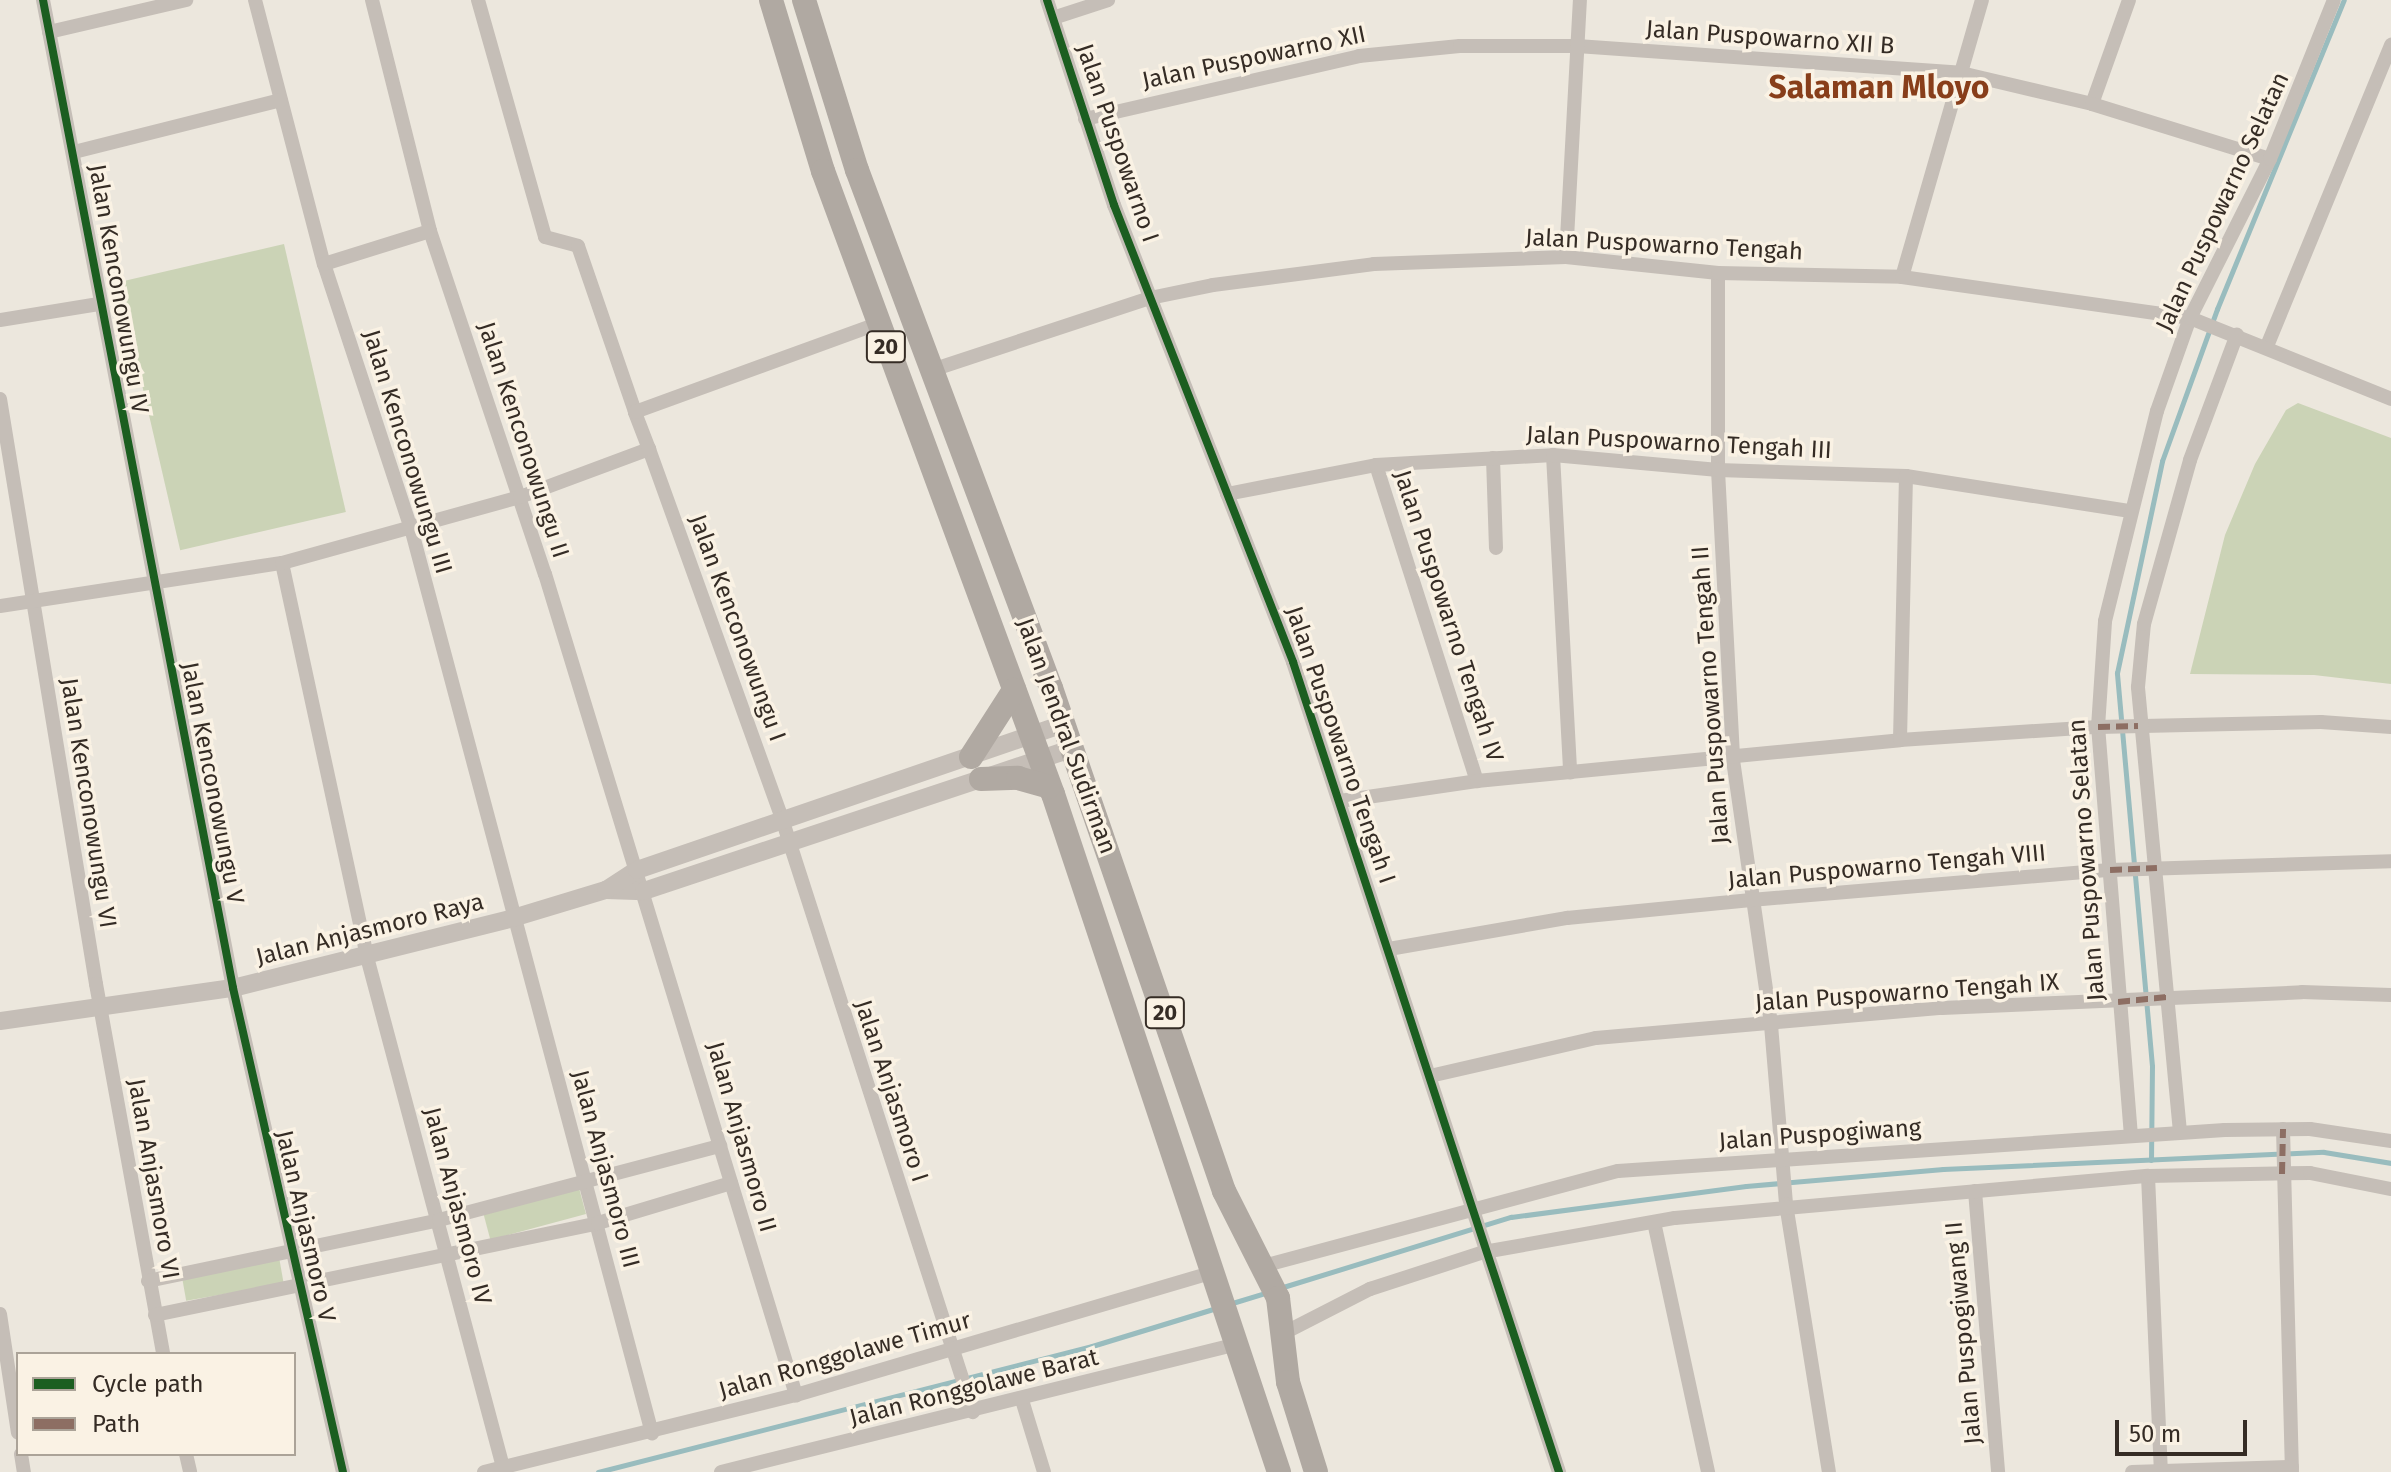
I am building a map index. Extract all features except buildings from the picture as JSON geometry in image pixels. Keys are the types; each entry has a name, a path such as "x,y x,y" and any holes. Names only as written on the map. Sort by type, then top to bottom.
{"highway":[{"name":"Jalan Jendral Sudirman","path":"771,0 823,171 1049,787 1218,1281 1279,1472"},
{"name":"Jalan Jendral Sudirman","path":"804,0 857,170 929,371 1072,749 1224,1191 1265,1270 1283,1328 1288,1382 1316,1472"},
{"path":"1014,690 976,768 1049,787"}],"street":[{"name":"Jalan Kenconowungu IV","path":"43,0 74,152 152,585"},
{"path":"49,32 186,0"},
{"name":"Jalan Kenconowungu III","path":"255,0 324,264 411,528 513,918"},
{"name":"Jalan Kenconowungu II","path":"372,0 430,231 520,497 644,891"},
{"path":"478,0 545,237 578,246 635,412 877,324"},
{"name":"Jalan Puspowarno I","path":"1047,0 1085,119 1150,298"},
{"path":"1053,18 1108,0"},
{"path":"1566,257 1580,0"},
{"path":"1902,277 1982,0"},
{"path":"2092,104 2129,0"},
{"name":"Jalan Puspowarno Selatan","path":"2135,1136 2100,727 2105,621 2130,511 2193,319 2270,159 2334,0"},
{"path":"2267,346 2391,45"},
{"name":"Jalan Puspowarno XII","path":"1085,119 1359,56 1460,46 1577,46"},
{"name":"Jalan Puspowarno XII B","path":"1577,46 1961,73"},
{"path":"1961,73 2092,104 2270,159"},
{"path":"74,152 281,100"},
{"path":"324,264 430,231"},
{"name":"Jalan Puspowarno Tengah","path":"929,371 1150,298 1374,264 1566,257 1718,273 1902,277 2193,319 2267,346 2391,399"},
{"name":"Jalan Puspowarno Tengah II","path":"1718,273 1718,470 1733,760 1771,1025 1786,1204 1829,1472"},
{"name":"Jalan Puspowarno Tengah I","path":"1150,298 1227,494 1340,801 1430,1076 1470,1210 1559,1472"},
{"path":"0,320 99,304"},
{"path":"2176,1132 2154,868 2136,726 2144,624 2190,460 2234,333"},
{"path":"0,399 33,602"},
{"name":"Jalan Kenconowungu I","path":"635,412 789,845"},
{"path":"0,606 282,563 520,497 649,449"},
{"path":"1553,455 1570,773"},
{"name":"Jalan Puspowarno Tengah III","path":"1227,494 1376,465 1553,455 1718,470 1906,476 2130,511"},
{"path":"1493,458 1496,548"},
{"name":"Jalan Puspowarno Tengah IV","path":"1376,465 1477,781"},
{"path":"1900,740 1906,476"},
{"path":"282,563 367,957"},
{"name":"Jalan Kenconowungu V","path":"152,585 233,988"},
{"name":"Jalan Kenconowungu VI","path":"33,602 101,1011"},
{"path":"1340,801 1477,781 1733,760 1900,740 2136,726 2321,722 2391,727"},
{"name":"Jalan Anjasmoro Raya","path":"606,890 644,891 789,845 976,768 1030,735 1063,724"},
{"name":"Jalan Anjasmoro Raya","path":"0,1021 101,1011 233,988 367,957 606,890 637,870 783,822 976,768 1039,759 1072,749"},
{"name":"Jalan Anjasmoro I","path":"789,845 971,1407"},
{"name":"Jalan Puspowarno Tengah VIII","path":"1389,949 1567,918 1751,900 2113,870 2391,861"},
{"name":"Jalan Anjasmoro II","path":"644,891 796,1395"},
{"name":"Jalan Anjasmoro III","path":"513,918 598,1223 652,1433"},
{"name":"Jalan Anjasmoro IV","path":"367,957 503,1467"},
{"name":"Jalan Anjasmoro V","path":"233,988 298,1289 343,1472"},
{"name":"Jalan Puspowarno Tengah IX","path":"1430,1076 1596,1038 1942,1008 2163,998 2391,995"},
{"name":"Jalan Anjasmoro VI","path":"101,1011 163,1352"},
{"name":"Jalan Puspogiwang","path":"1265,1270 1470,1210 1618,1171 1783,1165 2176,1132 2283,1134 2391,1141"},
{"path":"2132,1472 2292,1470 2283,1134"},
{"path":"148,1281 439,1220 720,1146"},
{"path":"1283,1328 1370,1289 1483,1249 1786,1204 2148,1176 2282,1172 2332,1176 2391,1189"},
{"path":"2148,1176 2161,1470"},
{"path":"155,1315 298,1289 598,1223 731,1183"},
{"name":"Jalan Puspogiwang II","path":"1975,1191 1998,1472"},
{"path":"1654,1222 1708,1472"},
{"name":"Jalan Ronggolawe Timur","path":"484,1472 652,1433 953,1355 1218,1281"},
{"path":"0,1314 16,1420"},
{"name":"Jalan Ronggolawe Barat","path":"721,1472 971,1407 1022,1400 1236,1340"},
{"path":"1022,1400 1044,1472"}],"green space":[{"path":"284,244 346,512 180,550 118,282"},
{"path":"2298,403 2391,438 2391,684 2314,675 2190,674 2225,535 2255,464 2286,410"},
{"path":"579,1188 586,1214 490,1240 483,1214"},
{"path":"279,1257 284,1284 186,1301 182,1274"}],"waterway":[{"path":"2151,1160 2152,1066 2117,673 2162,461 2217,309 2344,0"},
{"path":"1283,1287 1511,1217 1746,1186 1943,1169 2324,1152 2391,1163"},
{"path":"1229,1304 1266,1293"},
{"path":"598,1472 1092,1346 1216,1308"}],"marked path":[{"path":"2098,727 2138,726"},
{"path":"2110,870 2157,868"},
{"path":"2118,1002 2167,997"},
{"path":"2282,1174 2283,1129"}],"cycle path":[{"path":"43,0 233,988 343,1472"},
{"path":"1047,0 1114,205 1293,662 1559,1472"}],"district":[{"name":"Salaman Mloyo","path":"1879,87"}]}
